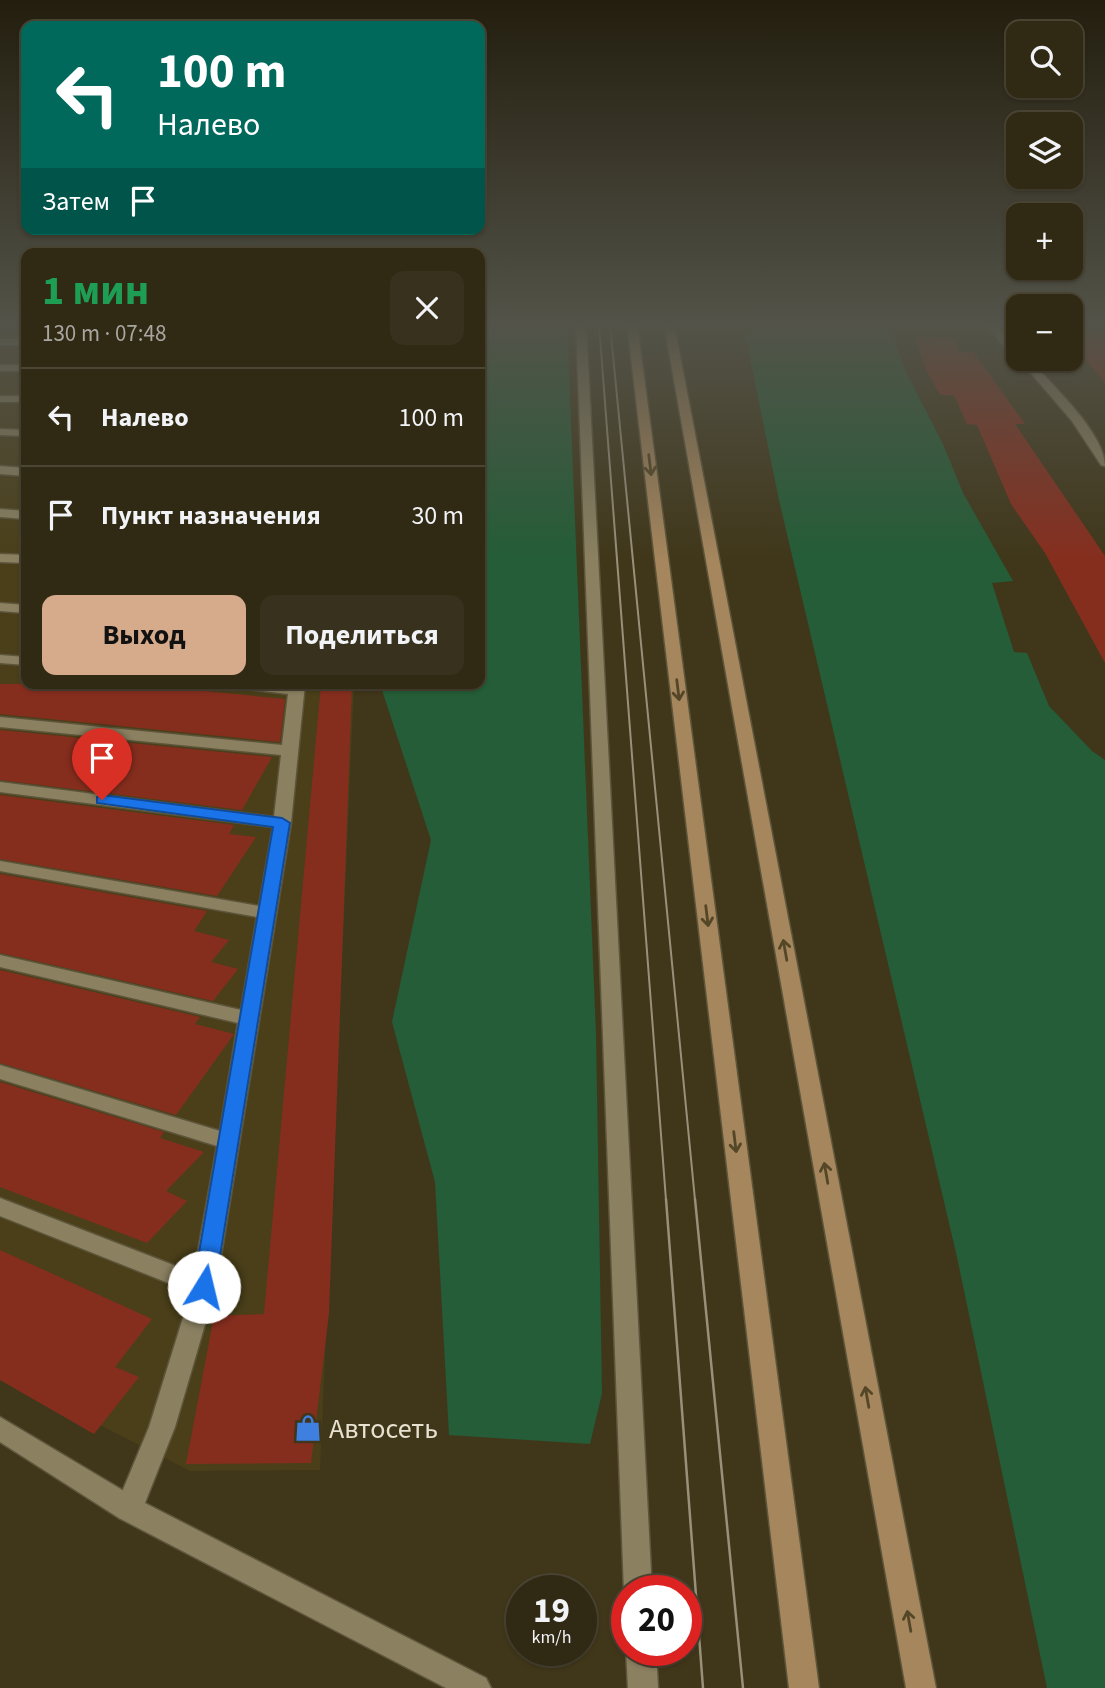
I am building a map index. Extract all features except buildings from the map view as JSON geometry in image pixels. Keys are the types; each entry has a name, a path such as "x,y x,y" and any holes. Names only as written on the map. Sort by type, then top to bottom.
{"main road":[{"path":"642,403 804,1688"},
{"path":"684,403 921,1688"}],"street":[{"path":"585,403 637,1575"},
{"path":"1062,403 1105,462"},
{"path":"0,432 21,433"},
{"path":"0,470 21,472"},
{"path":"0,513 21,514"},
{"path":"0,558 21,559"},
{"path":"0,607 21,609"},
{"path":"0,659 21,661"},
{"path":"129,1508 162,1427 204,1287 282,823 297,689"},
{"path":"0,722 289,751"},
{"path":"0,787 282,823"},
{"path":"0,866 267,913"},
{"path":"0,961 249,1019"},
{"path":"0,1072 228,1141"},
{"path":"0,1207 204,1287"},
{"path":"0,1428 129,1508 475,1688"},
{"path":"642,1666 643,1688"}],"shaded area":[{"path":"0,403 21,403 21,689 354,689 320,1470 190,1471 0,1374"}],"green space":[{"path":"485,403 570,403 596,1034 602,1393 590,1444 449,1435 435,1182 392,1022 431,840 382,689 485,689"},
{"path":"759,403 922,403 943,444 963,493 1013,581 992,583 1014,652 1027,653 1049,706 1092,751 1105,760 1105,1688 1047,1688 957,1257 779,500"}],"tram line":[{"path":"605,403 666,1200"},
{"path":"618,403 695,1200"},
{"path":"666,1199 703,1688"},
{"path":"695,1199 743,1688"}],"place":[{"name":"Автосеть","path":"308,1428"}],"route":[{"path":"102,800 282,823 204,1287"}]}
